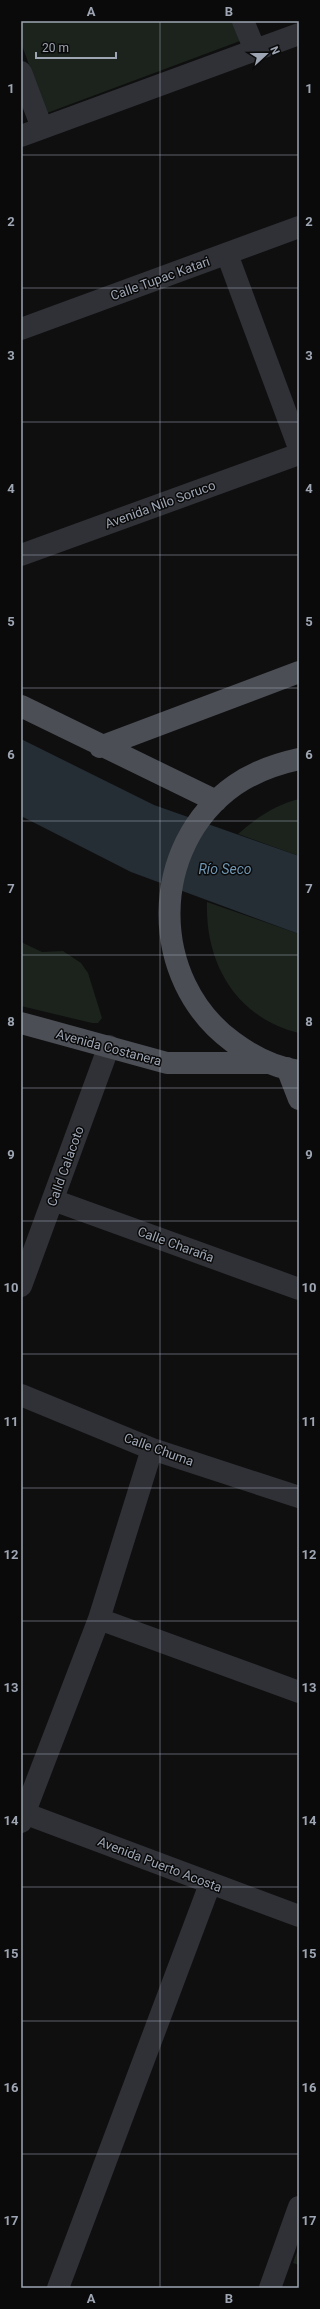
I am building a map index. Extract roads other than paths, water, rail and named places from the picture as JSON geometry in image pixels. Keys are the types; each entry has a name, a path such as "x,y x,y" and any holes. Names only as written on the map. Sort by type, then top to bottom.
{"main road":[{"path":"100,747 299,672"},
{"path":"21,706 100,747 216,801"},
{"path":"299,760 280,764 256,773 235,785 216,801 198,822 184,844 175,869 169,894 168,921 171,947 179,972 191,996 206,1018 225,1036 246,1052 285,1067 299,1099"},
{"name":"Avenida Costanera","path":"21,1023 167,1063 285,1067"}],"street":[{"path":"244,21 255,50"},
{"path":"21,136 299,34"},
{"path":"21,72 42,128"},
{"name":"Calle Tupac Katari","path":"21,329 299,227"},
{"path":"227,254 299,448"},
{"name":"Avenida Nilo Soruco","path":"21,555 299,454"},
{"name":"Calld Calacoto","path":"21,1286 109,1046"},
{"name":"Calle Charaña","path":"53,1200 299,1288"},
{"name":"Calle Chuma","path":"21,1395 152,1449 299,1496"},
{"path":"22,1816 99,1619 152,1449"},
{"path":"99,1619 299,1692"},
{"name":"Avenida Puerto Acosta","path":"22,1816 299,1916"},
{"path":"58,2288 210,1884"},
{"path":"271,2288 299,2207"}],"water":[{"name":"Río Seco","path":"21,739 154,805 299,856 299,934 131,872 21,816"}]}
